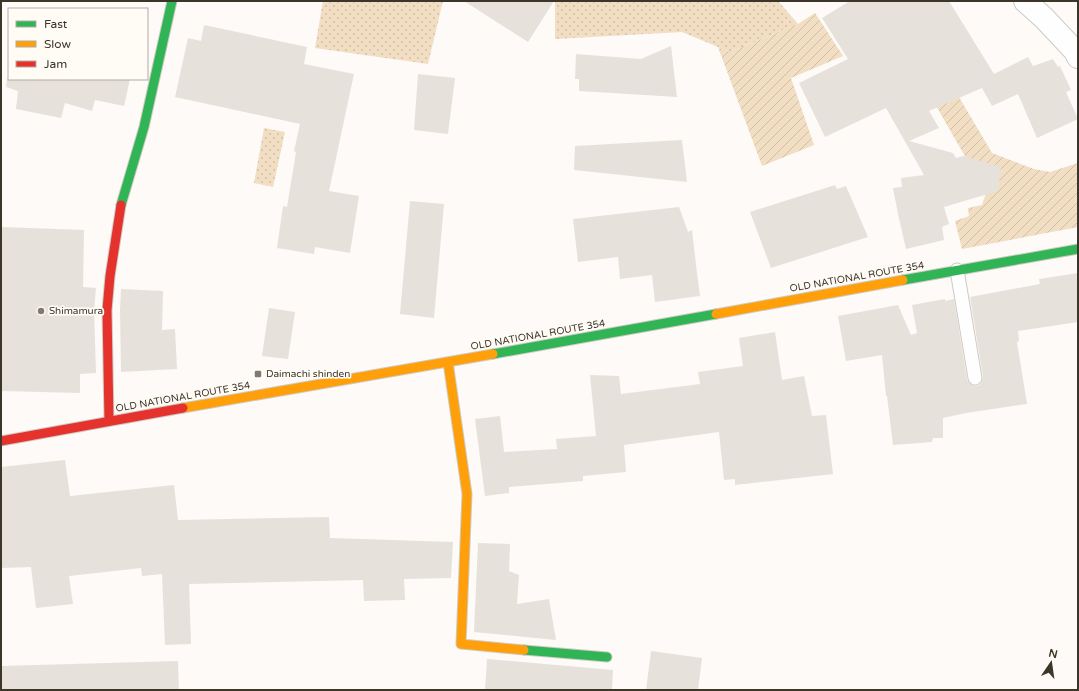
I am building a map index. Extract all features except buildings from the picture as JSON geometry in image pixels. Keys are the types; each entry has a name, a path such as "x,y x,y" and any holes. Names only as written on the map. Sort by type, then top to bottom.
{"street":[{"path":"109,421 107,310 110,276 120,210 144,127 172,1"},
{"path":"1025,1 1044,18 1075,51 1078,57"},
{"name":"OLD NATIONAL ROUTE 354","path":"1,441 1078,248"},
{"path":"448,362 467,494 461,644 608,657"}],"lane":[{"path":"957,270 975,378"}],"shaded area":[{"path":"323,1 443,1 428,64 315,48"},
{"path":"555,1 778,1 798,24 730,52 682,32 555,39"},
{"path":"815,13 843,56 791,78 814,145 762,166 718,47 730,52 798,24"},
{"path":"956,92 992,153 1034,169 1050,172 1078,163 1078,227 962,249 955,221 969,216 968,208 982,205 986,193 935,104"},
{"path":"264,128 285,132 273,187 254,183"}],"traffic: fast":[{"path":"121,205 144,127 172,1"},
{"path":"903,280 1078,249"},
{"path":"493,354 716,314"},
{"path":"524,650 607,657"}],"traffic: slow":[{"path":"716,314 903,280"},
{"path":"183,408 493,354"},
{"path":"448,362 467,494 461,644 524,650"}],"traffic: jam":[{"path":"109,421 107,310 110,276 121,205"},
{"path":"1,441 183,408"}],"place":[{"name":"Shimamura","path":"41,311"},
{"name":"Daimachi shinden","path":"258,374"}]}
